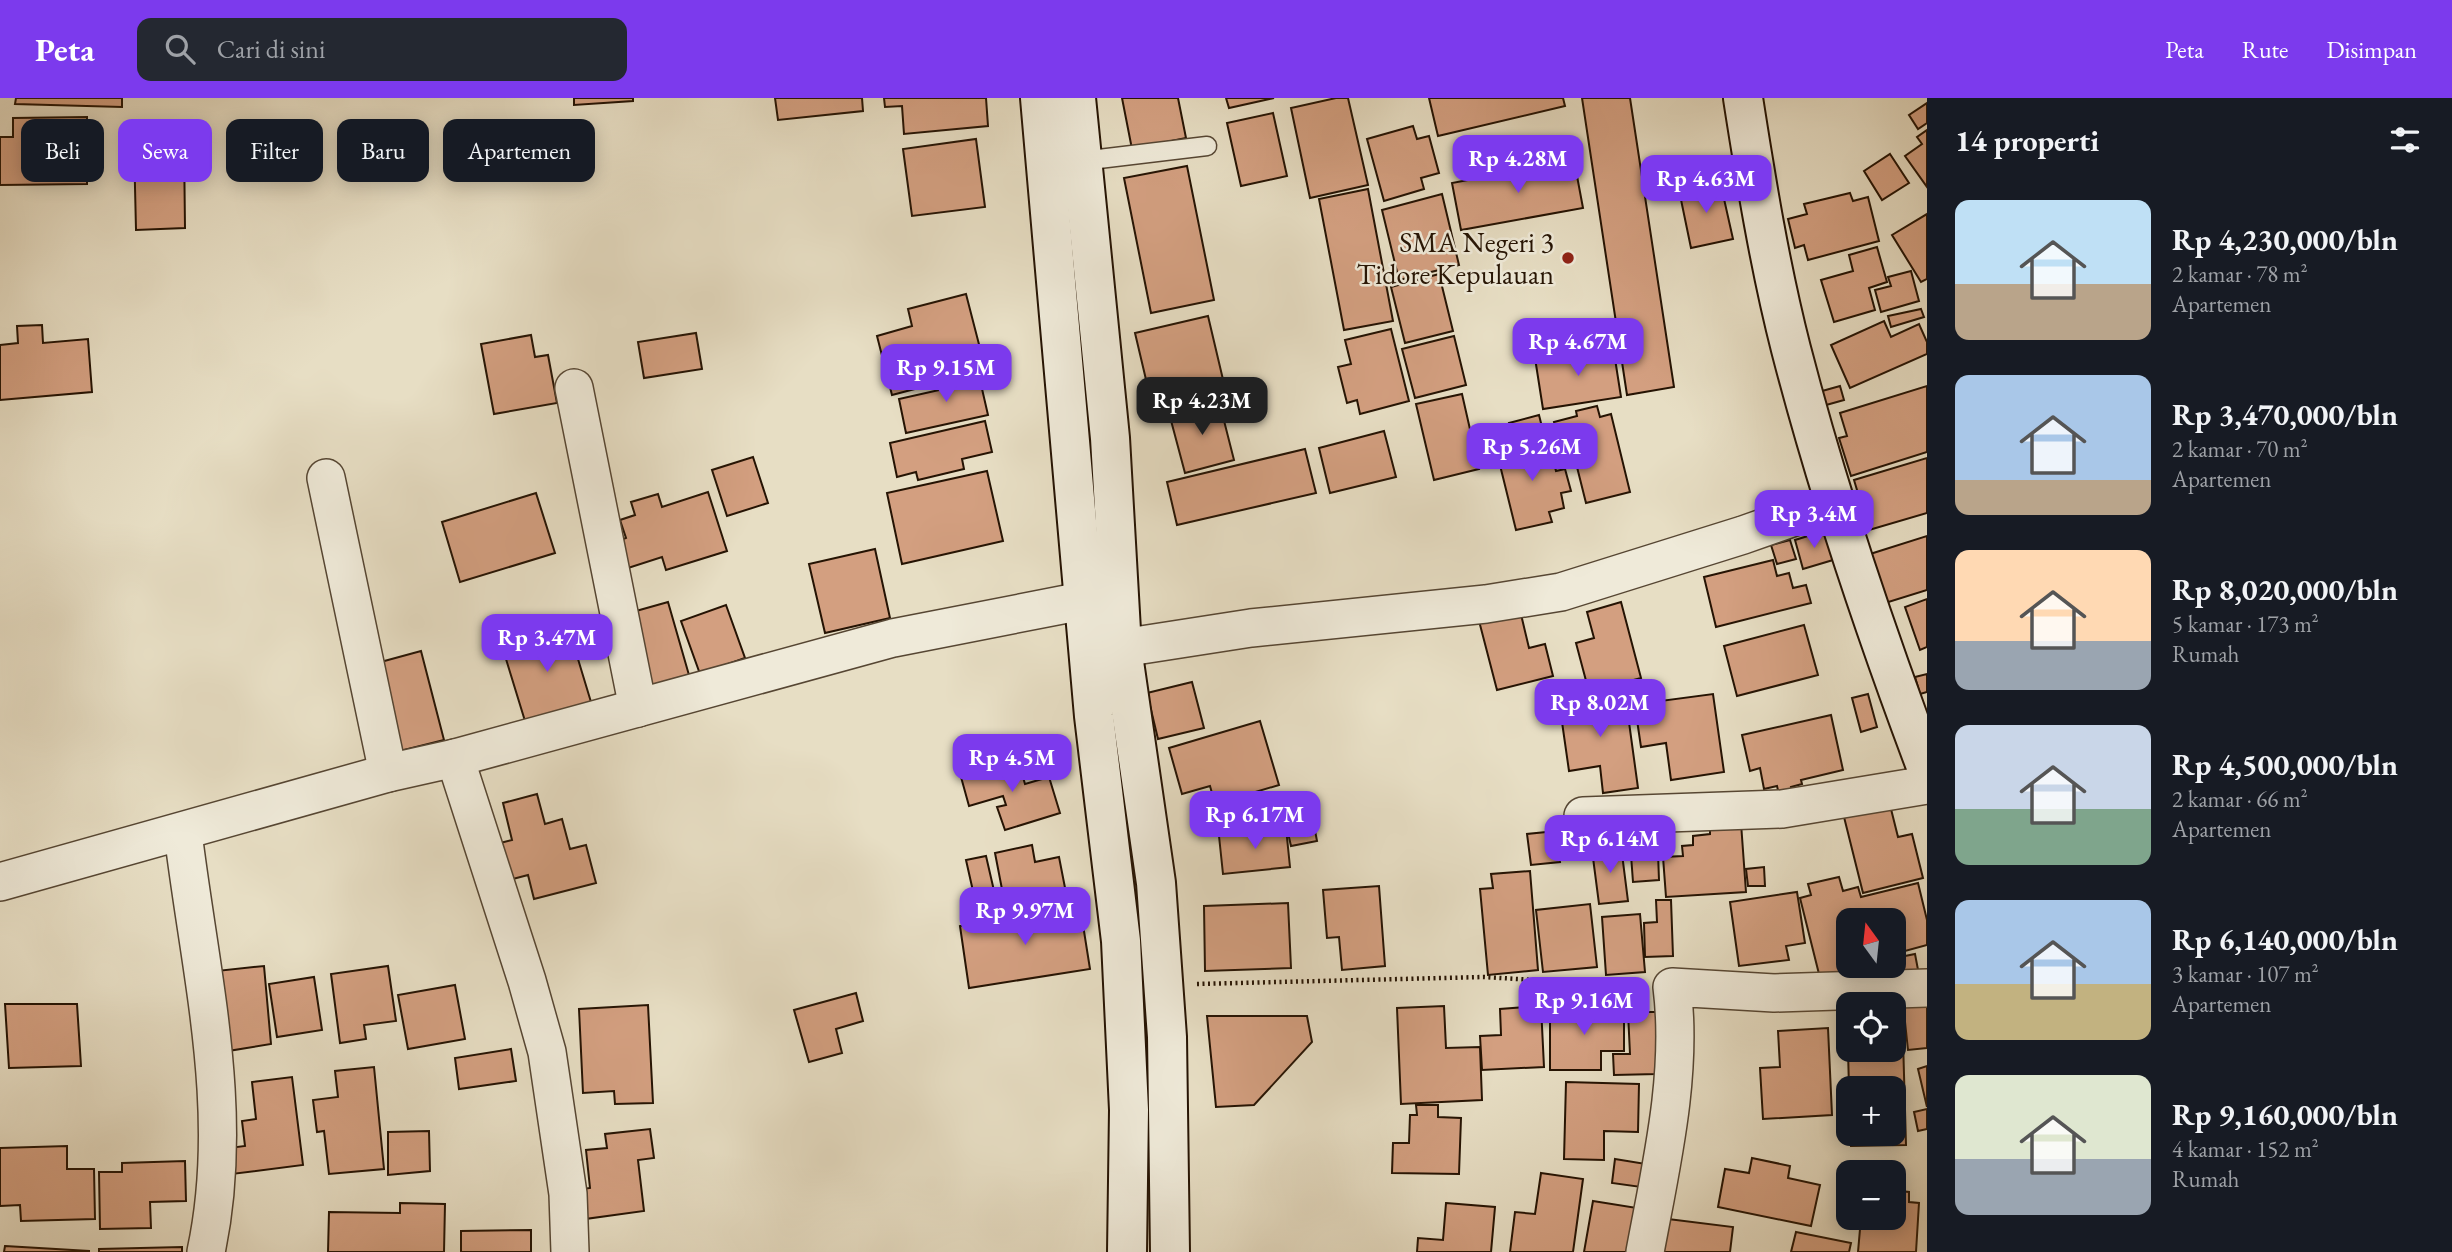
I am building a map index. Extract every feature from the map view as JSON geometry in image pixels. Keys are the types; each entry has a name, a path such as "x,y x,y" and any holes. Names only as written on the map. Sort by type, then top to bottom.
{"street":[{"path":"1040,98 1102,598 1129,1110 1127,1252"},
{"path":"1076,98 1110,438 1102,598 1122,648 1156,883 1167,1037 1170,1252"},
{"path":"1743,98 1790,346 1865,601 1927,769"},
{"path":"574,388 638,708"},
{"path":"326,478 388,773"},
{"path":"1122,648 1251,628 1486,604 1561,592 1744,535 1834,503"},
{"path":"0,882 183,833 388,773 455,758 893,638 1102,598"},
{"path":"455,758 527,981 547,1052 568,1194 570,1252"},
{"path":"1583,816 1782,809 1927,785"},
{"path":"183,833 217,1074 219,1124 216,1196 206,1252"},
{"path":"1645,1252 1665,1142 1677,1026 1672,986 1774,993 1927,988"}],"lane":[{"path":"1082,161 1206,146"}],"path":[{"path":"1162,984 1483,977 1672,986"}],"building":[{"path":"16,98 122,98 122,107 15,104"},
{"path":"574,98 633,98 633,101 574,105"},
{"path":"775,98 862,98 863,111 778,120"},
{"path":"884,98 986,98 988,126 904,134 902,106 885,107"},
{"path":"1122,98 1178,98 1186,138 1132,149"},
{"path":"1226,98 1274,98 1229,108"},
{"path":"1348,98 1368,185 1310,198 1291,108"},
{"path":"1429,98 1563,98 1565,106 1438,136"},
{"path":"1582,98 1630,98 1674,387 1627,395"},
{"path":"1927,103 1927,123 1918,129 1909,115"},
{"path":"1273,113 1287,176 1241,186 1227,123"},
{"path":"87,117 21,119 21,182 87,184 0,185 0,137 13,137 13,118"},
{"path":"1413,126 1417,139 1429,136 1439,173 1421,178 1424,189 1384,201 1367,139"},
{"path":"1927,130 1927,187 1905,156 1922,144 1917,137"},
{"path":"976,139 985,207 912,216 903,149"},
{"path":"1890,154 1909,183 1882,200 1864,171"},
{"path":"1574,160 1583,208 1461,230 1452,183"},
{"path":"1187,166 1214,300 1151,313 1124,178"},
{"path":"1720,181 1733,239 1691,248 1679,190"},
{"path":"135,182 184,182 185,228 136,230"},
{"path":"1368,189 1393,321 1344,330 1319,199"},
{"path":"1850,193 1853,201 1868,197 1879,241 1808,260 1804,245 1795,248 1788,219 1807,214 1804,204"},
{"path":"1442,194 1459,265 1399,280 1382,210"},
{"path":"1927,214 1927,279 1921,282 1892,235"},
{"path":"1877,247 1887,282 1869,288 1875,310 1834,322 1821,280 1853,271 1849,255"},
{"path":"1911,271 1919,301 1881,312 1875,290 1891,286 1888,277"},
{"path":"1439,274 1453,331 1405,343 1391,287"},
{"path":"966,294 982,356 945,366 949,380 892,395 877,336 912,326 908,309"},
{"path":"1921,309 1924,317 1891,327 1888,316"},
{"path":"1208,316 1225,388 1152,405 1135,333"},
{"path":"1884,321 1891,337 1919,324 1927,342 1927,354 1850,388 1831,345"},
{"path":"42,325 43,343 88,339 92,392 0,400 0,345 18,343 17,326"},
{"path":"1391,329 1409,401 1360,414 1357,400 1347,403 1338,367 1351,364 1345,340"},
{"path":"696,333 702,369 644,378 638,342"},
{"path":"531,335 535,357 548,355 557,403 494,414 481,344"},
{"path":"1454,336 1466,385 1415,398 1402,349"},
{"path":"1613,346 1621,397 1543,409 1535,358"},
{"path":"977,367 988,415 906,433 899,399 957,386 954,372"},
{"path":"1840,386 1844,400 1819,407 1815,393"},
{"path":"1927,386 1927,452 1851,476 1839,438 1847,436 1840,413"},
{"path":"1462,394 1479,469 1434,480 1416,404"},
{"path":"1219,401 1234,460 1185,473 1169,413"},
{"path":"1597,406 1600,417 1611,414 1630,492 1586,503 1576,463 1564,466 1554,422 1577,416 1576,411"},
{"path":"1539,415 1543,431 1513,440 1509,423"},
{"path":"985,421 992,452 962,459 964,469 918,480 916,472 897,477 890,443"},
{"path":"1384,431 1396,477 1330,493 1319,448"},
{"path":"1534,437 1536,448 1549,445 1556,471 1565,469 1571,491 1561,493 1564,508 1549,512 1552,522 1516,530 1498,457 1503,456 1500,446"},
{"path":"1305,449 1316,493 1177,525 1167,482"},
{"path":"753,457 768,503 727,516 712,470"},
{"path":"1927,458 1927,513 1869,530 1854,480"},
{"path":"987,471 1003,541 902,564 887,493"},
{"path":"708,492 727,551 666,570 662,557 625,569 616,542 626,538 620,520 635,515 631,502 658,494 662,507"},
{"path":"536,493 555,553 460,582 442,522"},
{"path":"1824,531 1833,560 1803,569 1795,540"},
{"path":"1927,536 1927,590 1882,604 1867,555"},
{"path":"1790,540 1796,559 1777,564 1771,545"},
{"path":"875,549 890,618 825,633 809,564"},
{"path":"1773,560 1777,576 1789,573 1793,588 1806,585 1811,603 1716,627 1704,577"},
{"path":"1927,599 1927,647 1920,650 1905,607"},
{"path":"668,602 691,682 652,693 629,613"},
{"path":"1621,602 1641,678 1589,692 1576,643 1594,638 1587,612"},
{"path":"726,605 745,658 700,674 681,621"},
{"path":"1519,606 1529,648 1545,644 1553,676 1497,690 1478,617"},
{"path":"1804,625 1818,675 1737,696 1724,646"},
{"path":"568,626 591,702 525,721 502,646"},
{"path":"421,651 444,740 400,751 377,663"},
{"path":"1927,674 1927,692 1920,694 1915,677"},
{"path":"1192,682 1204,728 1158,739 1147,693"},
{"path":"1659,689 1661,701 1713,694 1724,772 1671,780 1666,743 1641,747 1633,693"},
{"path":"1625,693 1638,788 1603,793 1600,766 1569,771 1559,701"},
{"path":"1868,694 1877,727 1861,732 1852,698"},
{"path":"1831,715 1843,770 1801,780 1802,784 1791,787 1793,796 1780,799 1777,786 1764,789 1760,768 1750,771 1742,735"},
{"path":"1260,721 1279,785 1215,804 1210,786 1182,794 1169,748"},
{"path":"1018,760 1025,784 1049,777 1060,813 1005,830 997,807 1006,805 1003,796 969,806 961,777"},
{"path":"537,794 545,824 562,819 570,849 586,845 596,883 534,899 528,875 509,880 500,843 512,840 503,803"},
{"path":"1308,794 1317,841 1291,846 1286,824 1269,827 1264,804"},
{"path":"1890,805 1898,837 1912,834 1923,878 1863,893 1844,817"},
{"path":"1741,823 1746,892 1666,897 1663,857 1683,856 1682,846 1693,845 1693,836 1710,834 1710,825"},
{"path":"1286,828 1290,867 1223,874 1219,836"},
{"path":"1556,831 1560,862 1531,865 1527,834"},
{"path":"1032,845 1035,862 1059,857 1067,898 1006,910 995,853"},
{"path":"1621,846 1628,901 1599,904 1592,850"},
{"path":"1658,853 1659,880 1633,882 1631,855"},
{"path":"986,856 995,895 975,900 966,860"},
{"path":"1764,867 1765,886 1748,886 1746,869"},
{"path":"1530,871 1538,970 1488,975 1480,889 1493,888 1491,874"},
{"path":"1839,877 1843,891 1858,887 1861,897 1918,883 1927,920 1927,945 1906,951 1906,908 1836,908 1836,978 1856,978 1822,986 1800,898 1811,895 1808,884"},
{"path":"1379,886 1385,966 1342,970 1339,937 1327,938 1323,890"},
{"path":"1797,892 1805,943 1786,946 1789,960 1739,966 1730,902"},
{"path":"1656,900 1671,900 1673,956 1645,957 1644,923 1657,922"},
{"path":"1288,903 1291,968 1205,971 1204,906"},
{"path":"1590,904 1597,967 1543,972 1536,910"},
{"path":"1080,906 1090,969 969,988 960,926"},
{"path":"1640,914 1645,972 1606,975 1602,917"},
{"path":"1915,954 1919,975 1906,978 1906,956"},
{"path":"264,966 271,1044 228,1051 207,972"},
{"path":"388,966 396,1021 364,1025 366,1039 340,1043 331,974"},
{"path":"314,977 322,1030 277,1037 269,984"},
{"path":"455,985 465,1039 408,1049 398,995"},
{"path":"856,993 863,1021 836,1029 842,1053 809,1062 794,1010"},
{"path":"1927,1000 1927,1048 1908,1050 1906,1003"},
{"path":"5,1004 77,1004 81,1066 9,1068"},
{"path":"648,1005 653,1103 615,1104 614,1091 583,1093 579,1009"},
{"path":"1444,1006 1446,1048 1480,1047 1482,1100 1401,1104 1397,1008"},
{"path":"1541,1006 1544,1067 1482,1070 1480,1036 1501,1035 1500,1009"},
{"path":"1624,1008 1624,1051 1601,1051 1601,1070 1550,1070 1550,1009"},
{"path":"1628,1012 1656,1012 1657,1074 1614,1075 1613,1054 1630,1054"},
{"path":"1207,1016 1307,1016 1312,1042 1254,1105 1216,1107"},
{"path":"1828,1028 1832,1115 1763,1119 1760,1068 1780,1067 1778,1031"},
{"path":"511,1049 516,1081 459,1089 455,1058"},
{"path":"1848,1062 1904,1062 1904,1076 1849,1076"},
{"path":"1927,1066 1927,1107 1918,1069"},
{"path":"374,1067 384,1169 329,1174 324,1131 317,1132 313,1100 338,1097 335,1071"},
{"path":"292,1077 303,1165 232,1174 229,1148 245,1146 242,1121 256,1119 252,1082"},
{"path":"1566,1082 1639,1084 1638,1132 1604,1131 1604,1160 1564,1159"},
{"path":"1416,1105 1438,1105 1438,1117 1461,1118 1459,1174 1392,1173 1393,1143 1409,1143 1410,1115 1417,1115"},
{"path":"1927,1109 1927,1129 1918,1131 1914,1112"},
{"path":"650,1129 654,1158 638,1160 644,1211 585,1219 582,1189 590,1188 586,1150 607,1148 605,1134"},
{"path":"429,1131 430,1171 388,1175 388,1132"},
{"path":"67,1146 67,1169 94,1169 95,1219 21,1221 20,1205 0,1206 0,1148"},
{"path":"1752,1158 1790,1166 1788,1178 1820,1185 1811,1226 1718,1207 1725,1169 1749,1173"},
{"path":"1615,1159 1652,1165 1648,1188 1612,1183"},
{"path":"185,1161 186,1201 150,1202 151,1228 100,1229 99,1172 122,1172 122,1163"},
{"path":"1541,1173 1583,1179 1573,1252 1510,1252 1515,1212 1535,1214"},
{"path":"1906,1192 1909,1192 1909,1202 1919,1203 1916,1252 1858,1252 1860,1230 1906,1230"},
{"path":"1593,1201 1637,1208 1629,1252 1584,1252"},
{"path":"400,1203 445,1204 444,1252 328,1252 329,1212 400,1213"},
{"path":"1446,1203 1495,1207 1491,1252 1417,1252 1418,1238 1443,1240"},
{"path":"1660,1218 1733,1227 1730,1252 1655,1252"},
{"path":"531,1230 531,1252 461,1252 461,1231"},
{"path":"1796,1232 1851,1243 1849,1252 1791,1252"},
{"path":"5,1246 89,1251 89,1252 4,1252"},
{"path":"182,1247 182,1252 99,1252 99,1249"}],"place":[{"name":"SMA Negeri 3 Tidore Kepulauan","path":"1568,258"}]}
